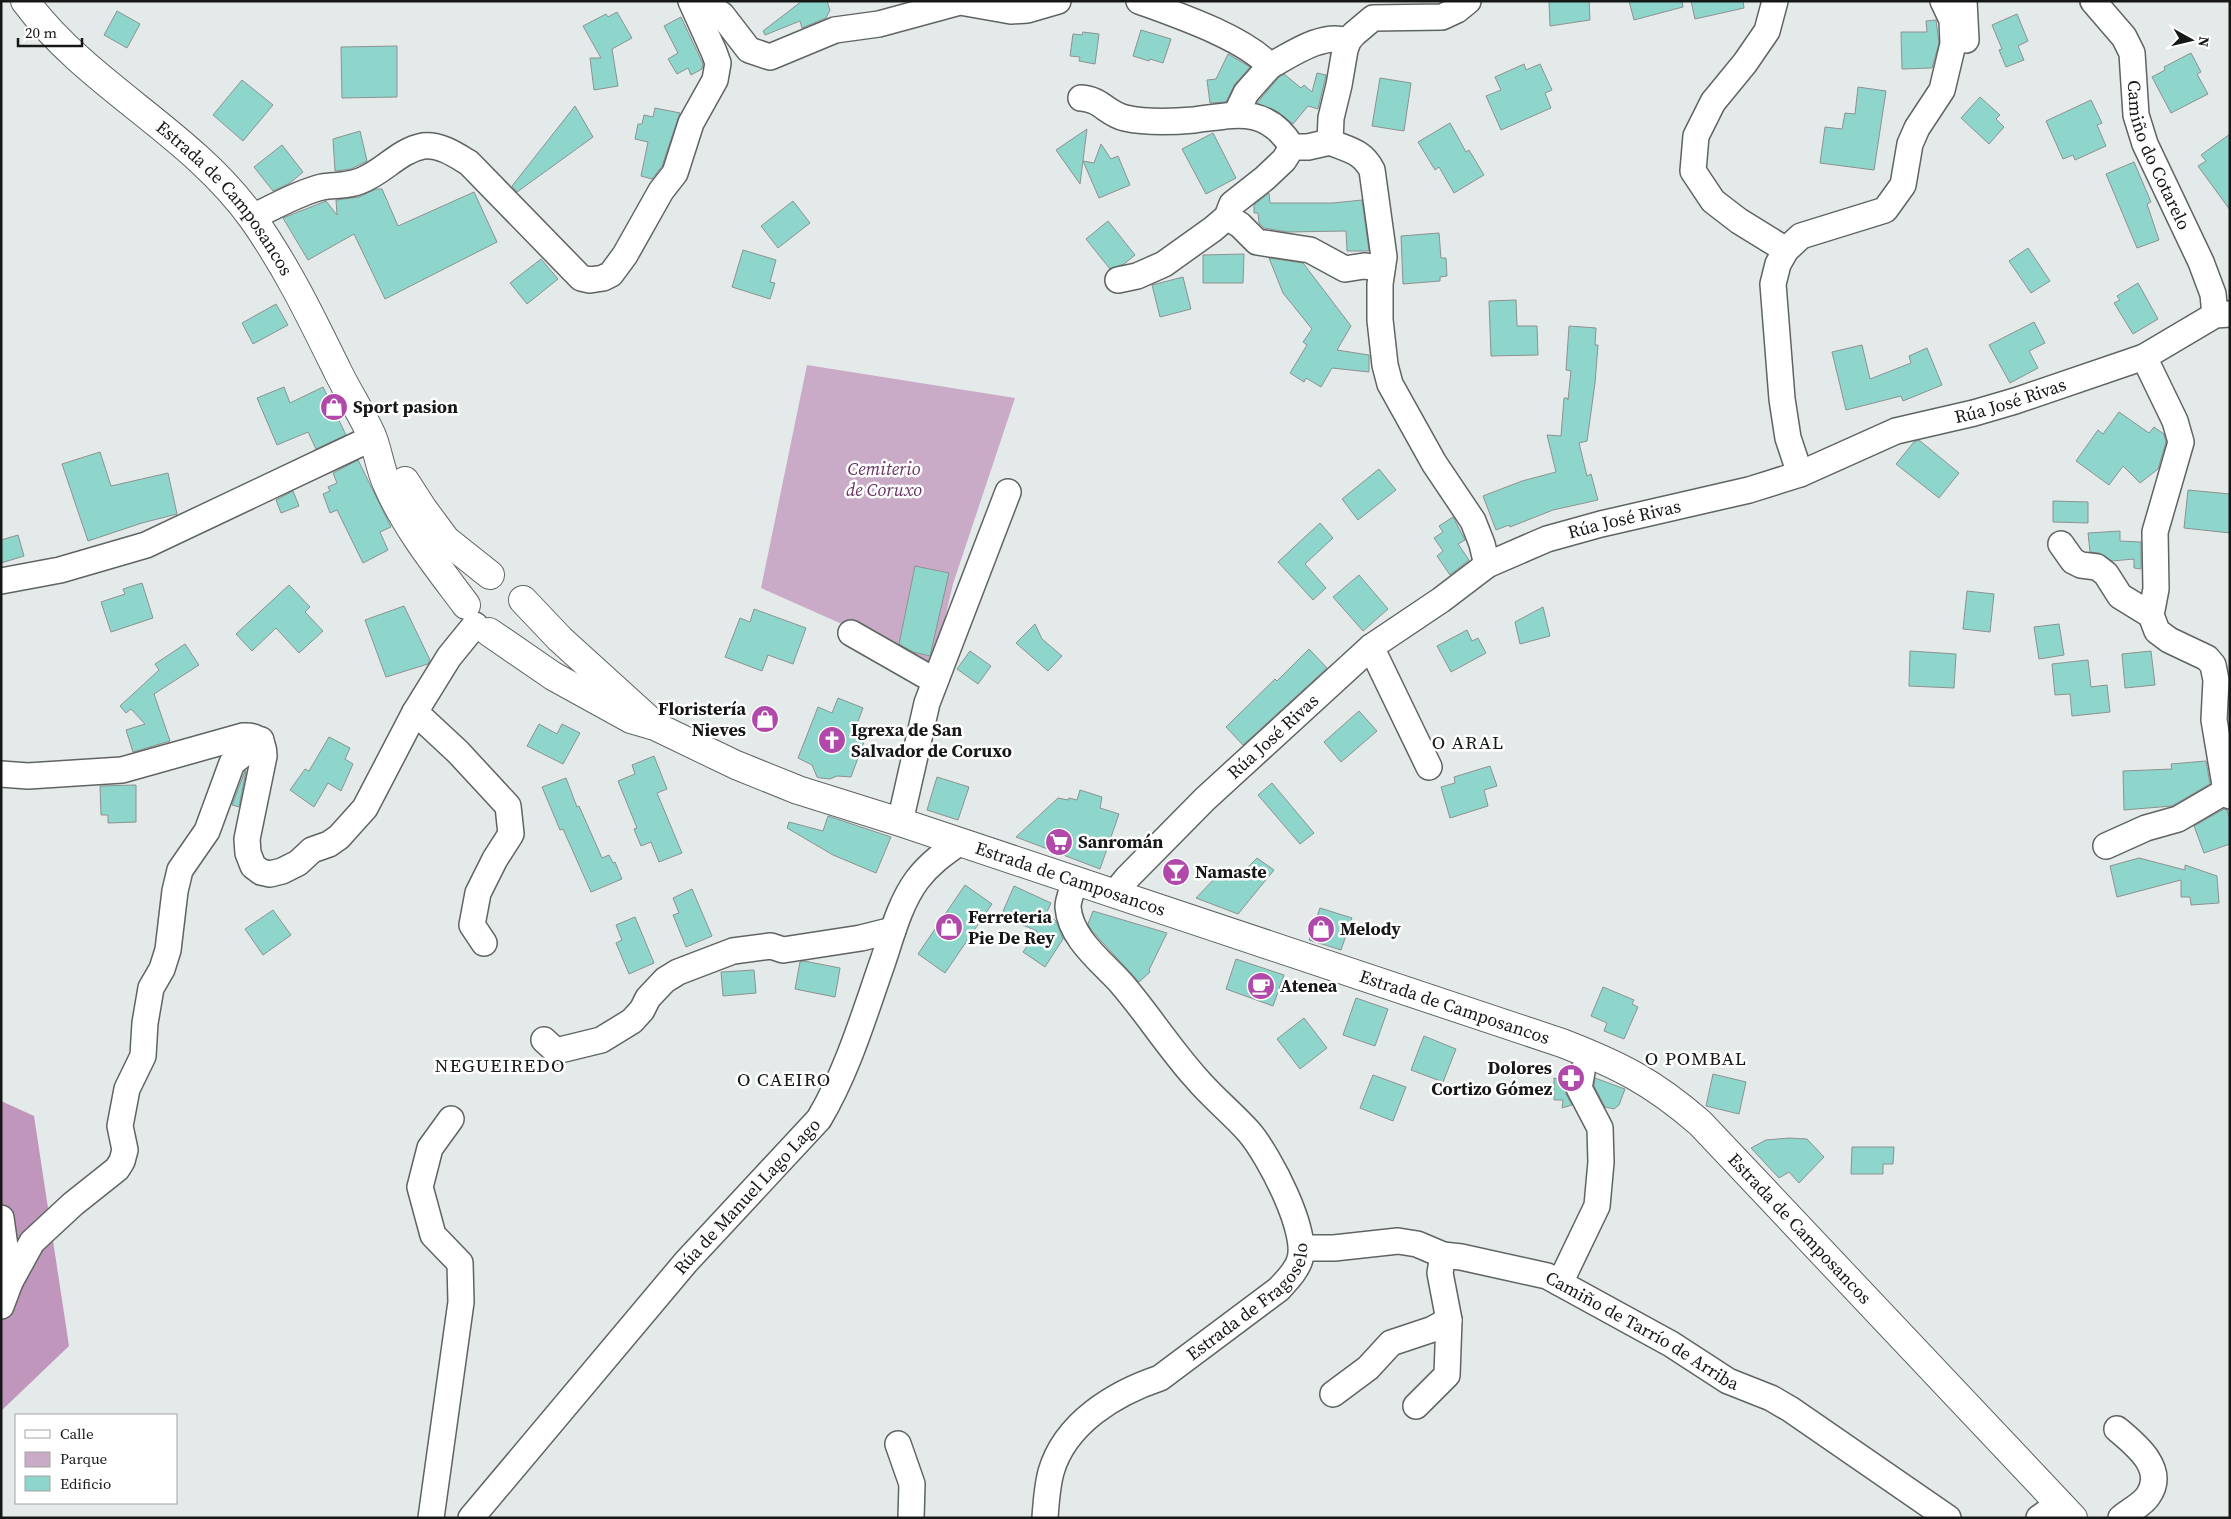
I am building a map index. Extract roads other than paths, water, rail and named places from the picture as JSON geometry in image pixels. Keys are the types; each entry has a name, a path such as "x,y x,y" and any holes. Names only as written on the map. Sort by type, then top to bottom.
{"main road":[{"name":"Estrada de Camposancos","path":"25,1 37,17 67,48 194,154 224,184 252,218 279,258 299,294 372,438 387,483 423,548 477,620 554,676 609,708 631,719 655,726 736,765 798,790 900,822 1562,1043 1607,1060 1658,1088 1700,1123 2057,1513"},
{"name":"Estrada de Camposancos","path":"372,438 402,476 446,540 490,575 508,578 520,591 523,600 560,639 655,726"},
{"path":"490,575 482,577 470,589 477,620 497,632 511,627 520,615 523,600"}],"street":[{"path":"252,218 290,198 322,187 358,183 378,173 402,153 425,146 447,150 469,163 581,278 590,280 603,278 611,274 625,255 675,173 691,123 715,80 718,63 691,1"},
{"path":"702,1 722,15 749,50 770,57 835,30 879,24 960,2 1011,11 1027,10 1058,1"},
{"path":"1139,1 1218,33 1260,55 1270,66"},
{"path":"1330,142 1331,118 1348,41 1368,9 1442,16 1457,10 1468,1"},
{"path":"1775,1 1766,31 1745,63 1712,102 1696,136 1693,171 1713,201 1739,222 1786,250"},
{"path":"1800,474 1788,438 1782,399 1773,284 1778,264 1786,250 1801,236 1886,210 1903,186 1910,144 1917,128 1942,90 1953,44 1952,20 1943,1"},
{"path":"1964,1 1966,38 1964,63"},
{"name":"Camiño do Cotarelo","path":"2093,1 2124,37 2132,53 2136,114 2145,144 2175,203 2222,314"},
{"path":"1236,114 1246,93 1270,66 1323,40 1338,38 1348,41"},
{"path":"1081,98 1101,103 1114,114 1125,118 1162,122 1236,114 1265,121 1276,128 1292,147 1308,147 1330,142 1357,152 1366,159 1372,170 1384,257 1380,284 1380,320 1385,364 1390,384 1434,463 1473,521 1482,544 1487,566"},
{"path":"1118,280 1137,276 1164,264 1227,217 1232,204 1284,160 1292,147"},
{"path":"1227,217 1240,224 1257,242 1310,250 1345,269 1364,266 1382,268"},
{"name":"Rúa José Rivas","path":"1114,894 1139,865 1205,798 1371,647 1442,600 1487,566 1547,539 1601,524 1749,490 1800,474 1896,431 2006,403 2144,358 2222,314"},
{"path":"2106,846 2146,828 2178,819 2228,794 2214,720 2216,680 2213,665 2207,658 2163,635 2157,630 2151,615 2156,589 2155,532 2181,442 2175,421 2144,358"},
{"path":"1,581 60,570 146,546 372,438"},
{"path":"900,822 926,702 1008,492"},
{"path":"2061,544 2073,561 2081,565 2097,567 2106,574 2120,596 2151,615"},
{"path":"1,774 28,776 122,770 252,735 261,740 264,746 264,756 247,839 248,853 254,866 261,872 270,874 282,871 298,863 312,850 329,844 339,837 359,815 370,799 415,712 449,657 477,620"},
{"path":"851,633 935,681"},
{"path":"1371,647 1429,767"},
{"path":"415,712 458,752 508,806 511,834 495,859 478,893 472,926 484,943"},
{"path":"1,1306 10,1282 32,1242 73,1204 117,1169 122,1161 126,1150 120,1126 127,1089 143,1056 145,1023 151,988 162,969 168,950 175,891 180,870 207,831 232,763 261,740"},
{"name":"Rúa de Manuel Lago Lago","path":"471,1518 686,1262 819,1120 835,1092 849,1059 903,905 916,881 935,860 960,842"},
{"name":"Estrada de Fragoselo","path":"1044,1518 1051,1472 1059,1453 1076,1430 1092,1413 1118,1396 1160,1378 1278,1289 1290,1277 1300,1262 1302,1248 1298,1228 1286,1196 1261,1147 1249,1132 1195,1078 1121,984 1085,946 1075,927 1068,906 1075,881"},
{"path":"544,1040 556,1051 601,1040 632,1021 642,1010 648,998 665,980 678,972 732,952 771,946 783,950 861,938 894,930"},
{"path":"1560,1283 1598,1206 1601,1162 1600,1128 1579,1088 1582,1072"},
{"path":"431,1518 461,1302 460,1263 433,1235 420,1187 430,1148 451,1119"},
{"path":"1,1218 10,1282"},
{"name":"Camiño de Tarrío de Arriba","path":"1302,1248 1334,1248 1398,1240 1417,1244 1443,1255 1461,1257 1548,1276 1671,1344 1728,1381 1770,1398 1790,1409 1948,1518"},
{"path":"1416,1406 1447,1375 1448,1320 1440,1273 1443,1255"},
{"path":"1333,1394 1368,1368 1391,1343 1433,1329 1448,1320"},
{"path":"2117,1429 2141,1449 2150,1461 2153,1478 2152,1489 2147,1498 2121,1518"},
{"path":"898,1444 912,1484 911,1518"}],"place":[{"name":"Sport pasion","path":"334,407"},
{"name":"Floristería Nieves","path":"765,719"},
{"name":"Igrexa de San Salvador de Coruxo","path":"832,740"},
{"name":"Sanromán","path":"1059,842"},
{"name":"Namaste","path":"1176,872"},
{"name":"Ferreteria Pie De Rey","path":"949,927"},
{"name":"Melody","path":"1321,929"},
{"name":"Atenea","path":"1261,986"},
{"name":"Dolores Cortizo Gómez","path":"1571,1078"}],"district":[{"name":"O ARAL","path":"1468,742"},
{"name":"O POMBAL","path":"1696,1058"},
{"name":"NEGUEIREDO","path":"500,1065"},
{"name":"O CAEIRO","path":"784,1079"}],"park label":[{"name":"Cemiterio de Coruxo","path":"884,479"}]}
